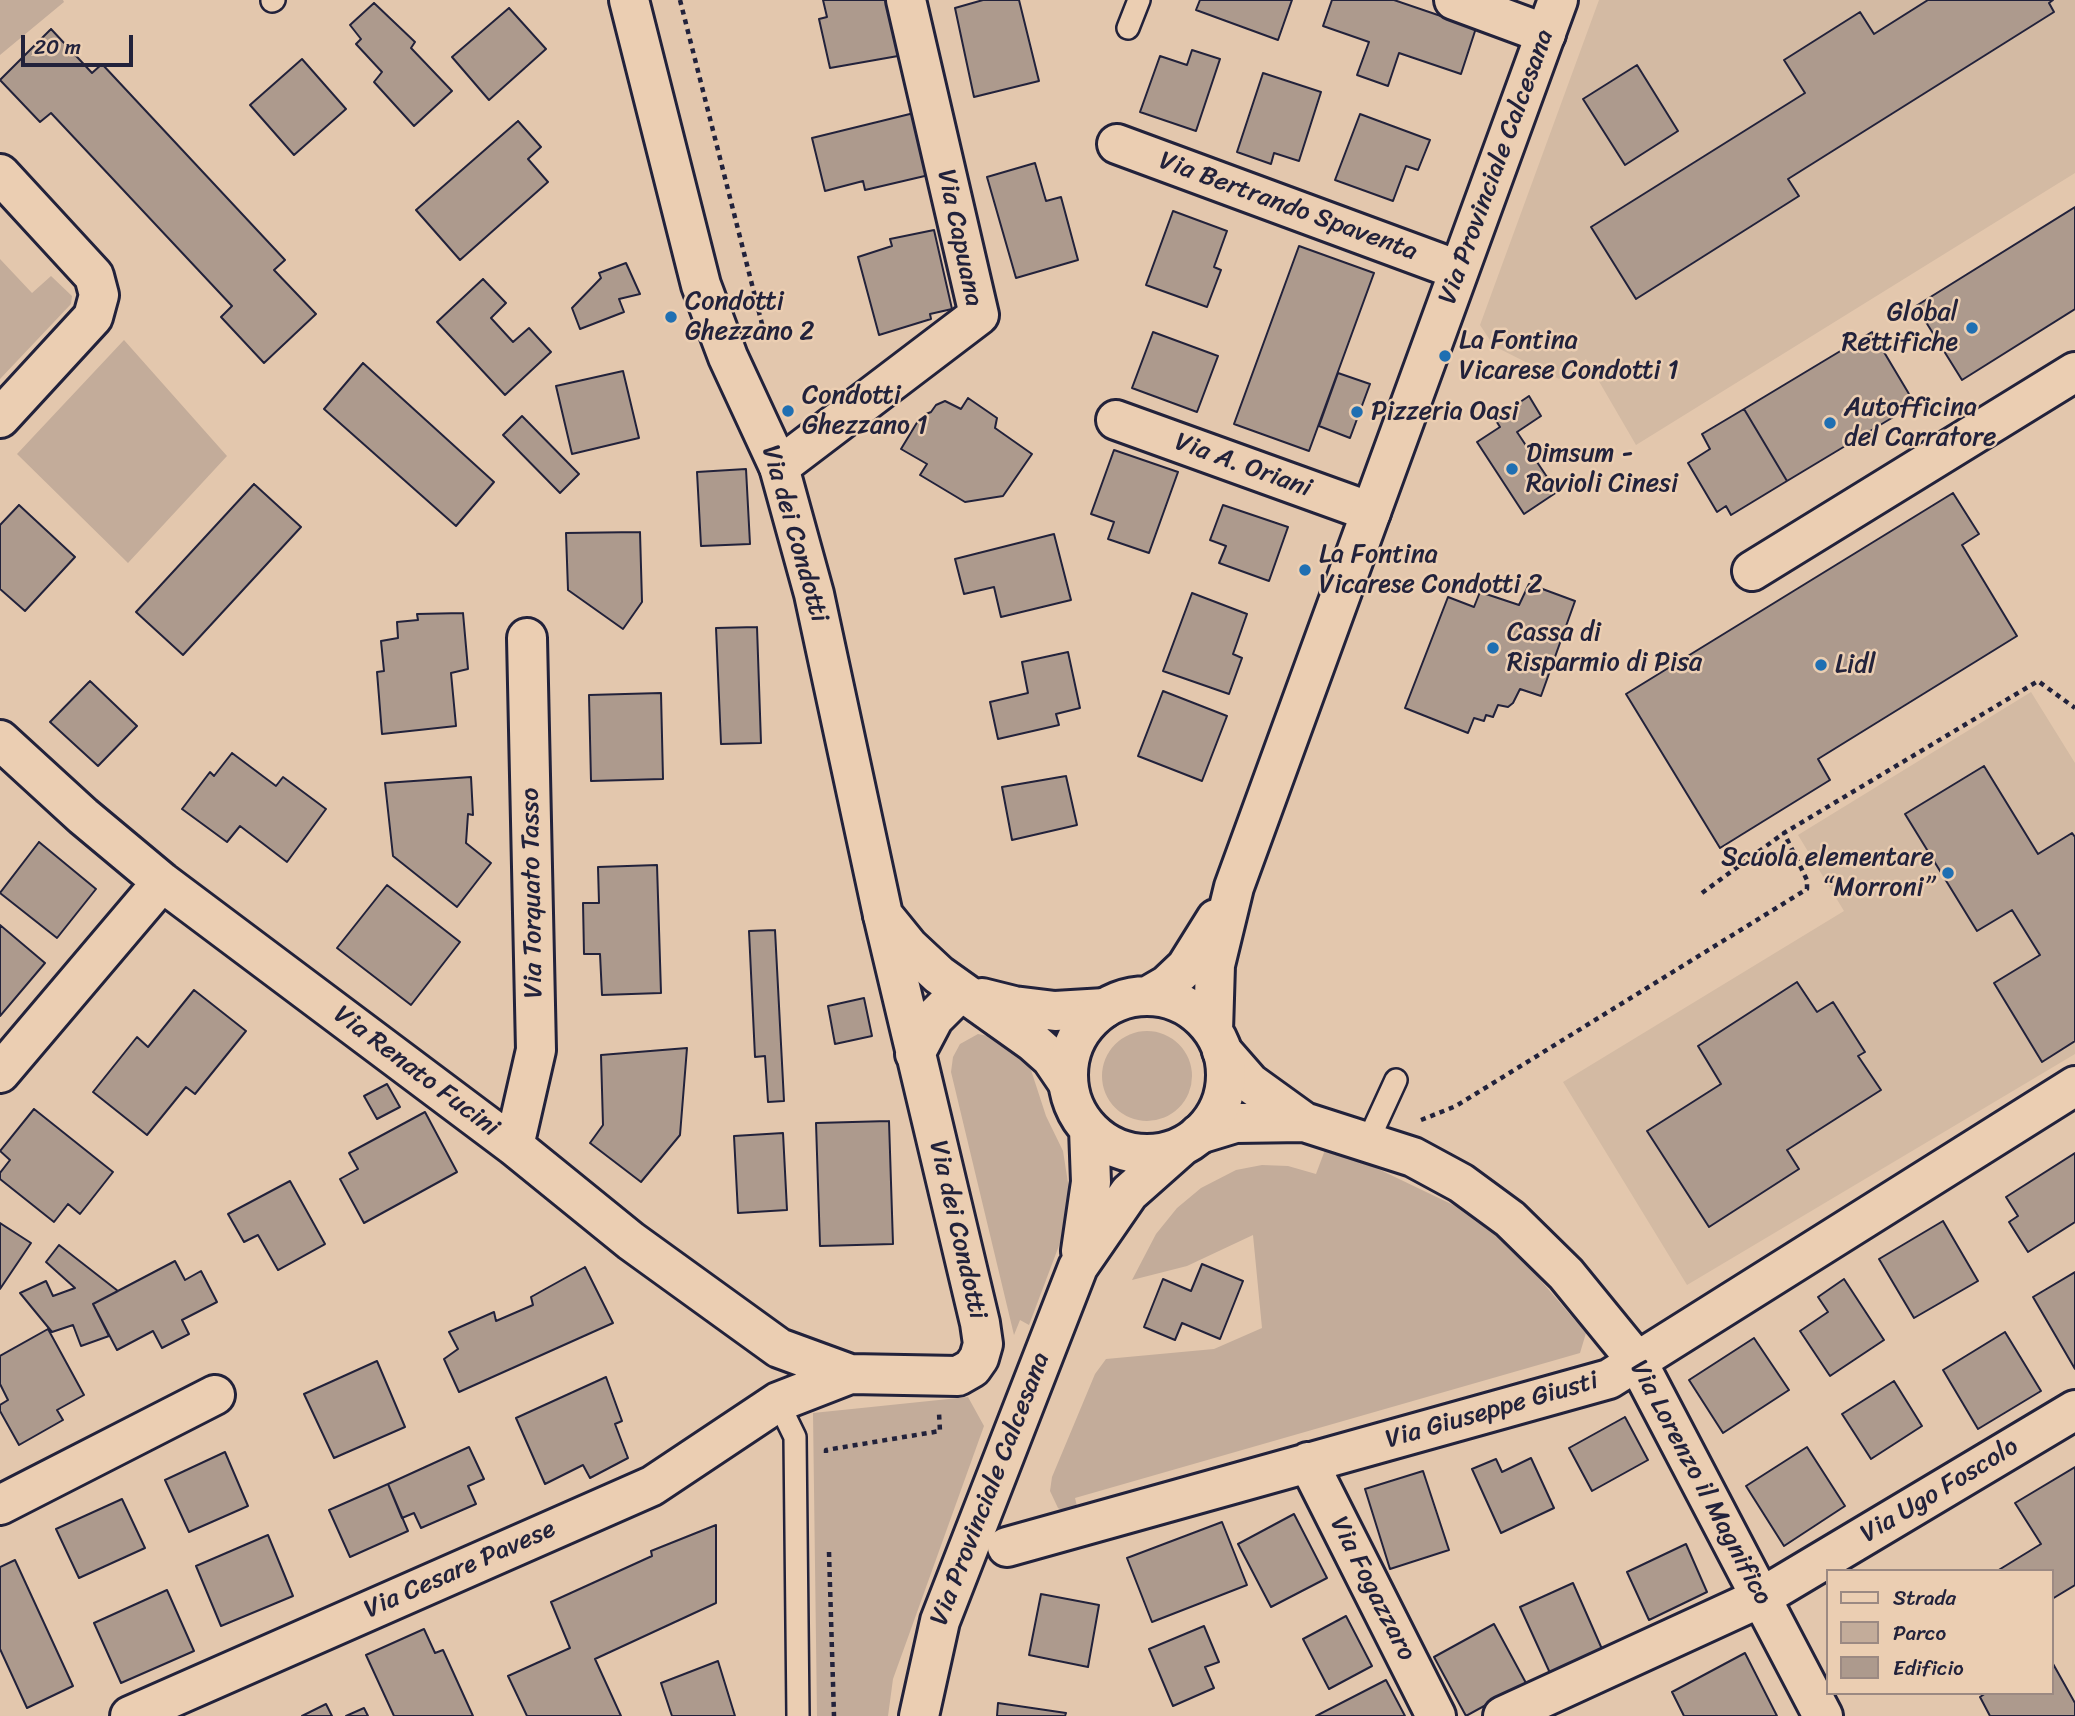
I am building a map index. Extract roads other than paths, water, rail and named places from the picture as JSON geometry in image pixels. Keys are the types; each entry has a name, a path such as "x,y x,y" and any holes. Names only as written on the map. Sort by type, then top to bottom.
{"street":[{"name":"Via dei Condotti","path":"629,0 701,285 727,357 779,467 814,594 883,915 981,1323 983,1344 972,1368 958,1377 850,1374"},
{"name":"Via Capuana","path":"779,467 979,316 906,0"},
{"path":"1454,0 1552,17"},
{"name":"Via Provinciale Calcesana","path":"1217,1041 1215,965 1234,887 1552,17"},
{"name":"Via Bertrando Spaventa","path":"1117,144 1458,270"},
{"path":"0,174 94,276 99,296 93,317 0,418"},
{"path":"1752,571 2075,372"},
{"name":"Via A. Oriani","path":"1116,420 1371,512"},
{"name":"Via Torquato Tasso","path":"514,1146 536,1050 527,638"},
{"name":"Via Renato Fucini","path":"0,740 162,882 514,1146 631,1241 779,1348 850,1374"},
{"path":"0,1073 162,882"},
{"name":"Via Provinciale Calcesana","path":"1148,996 1167,985 1186,967 1234,887"},
{"name":"Via dei Condotti","path":"883,915 909,947 960,992 1033,1042 1051,1058 1068,1083"},
{"name":"Via dei Condotti","path":"960,992 1014,1006 1041,1009 1105,1008"},
{"path":"915,1054 934,1018 960,992"},
{"path":"1148,996 1173,1000 1189,1009 1217,1041 1225,1073 1223,1095 1214,1116 1191,1140 1163,1153 1133,1153 1105,1142 1089,1129 1071,1100 1067,1068 1076,1040 1093,1017 1114,1002 1148,996"},
{"name":"Via Lorenzo il Magnifico","path":"1217,1041 1250,1083 1304,1122"},
{"name":"Via Giuseppe Giusti","path":"1007,1547 1609,1379 2075,1086"},
{"name":"Via Lorenzo il Magnifico","path":"1191,1140 1235,1123 1304,1122 1368,1140 1449,1176 1510,1219 1566,1275 1637,1361 1823,1716"},
{"name":"Via Provinciale Calcesana","path":"919,1716 940,1621 1078,1267 1091,1182 1089,1129"},
{"name":"Via Provinciale Calcesana","path":"1078,1267 1129,1193 1191,1140"},
{"path":"778,1402 779,1348"},
{"name":"Via Cesare Pavese","path":"130,1716 652,1486 778,1402 850,1374"},
{"path":"0,1505 215,1395"},
{"name":"Via Ugo Foscolo","path":"1503,1716 1762,1597 2075,1410"},
{"name":"Via Fogazzaro","path":"1308,1462 1436,1716"}],"lane":[{"path":"1128,28 1139,0"},
{"path":"1368,1140 1396,1080"},
{"path":"778,1402 794,1437 798,1716"}],"place":[{"name":"Condotti Ghezzano 2","path":"671,317"},
{"name":"Global Rettifiche","path":"1972,328"},
{"name":"La Fontina Vicarese Condotti 1","path":"1445,356"},
{"name":"Condotti Ghezzano 1","path":"788,411"},
{"name":"Pizzeria Oasi","path":"1357,412"},
{"name":"Autofficina del Carratore","path":"1830,423"},
{"name":"Dimsum - Ravioli Cinesi","path":"1512,469"},
{"name":"La Fontina Vicarese Condotti 2","path":"1305,570"},
{"name":"Cassa di Risparmio di Pisa","path":"1493,648"},
{"name":"Lidl","path":"1821,665"},
{"name":"Scuola elementare “Morroni”","path":"1948,873"}]}
